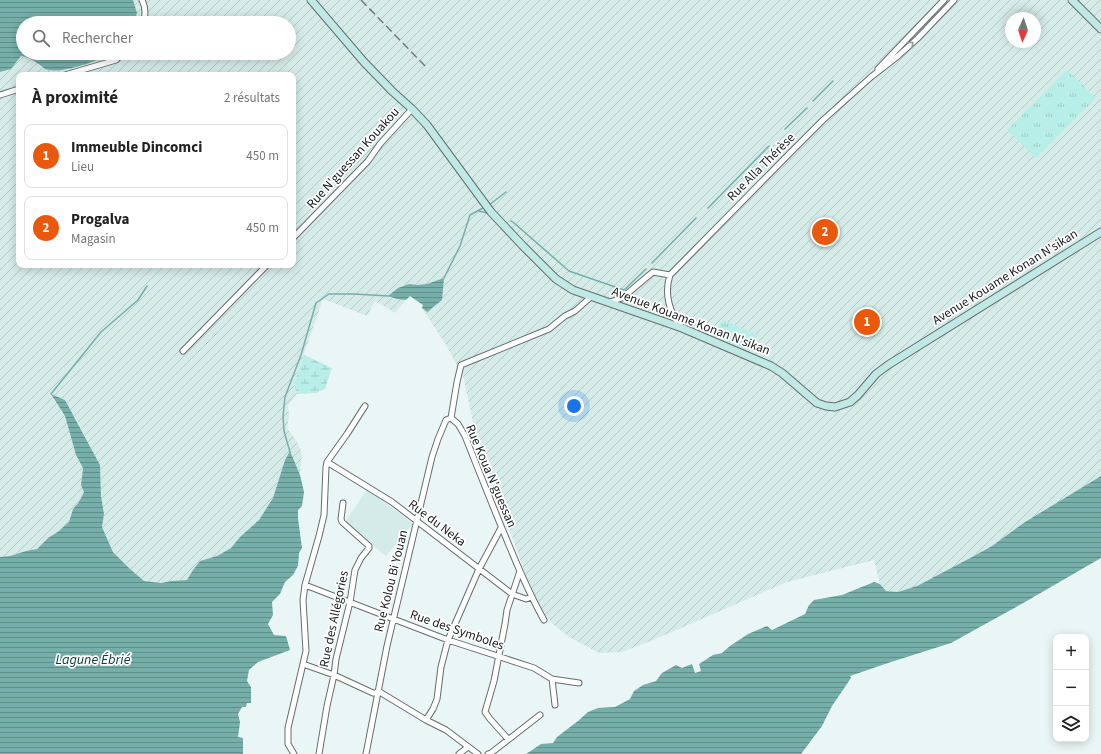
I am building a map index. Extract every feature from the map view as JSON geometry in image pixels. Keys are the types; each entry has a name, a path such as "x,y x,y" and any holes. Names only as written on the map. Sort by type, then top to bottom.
{"street":[{"path":"142,0 145,16"},
{"name":"Avenue Kouame Konan N'sikan","path":"311,0 364,62 427,125 491,212 556,279 573,290 682,328 771,366 782,373 817,403 826,406 835,407 850,402 876,374 888,365 1101,232"},
{"name":"Rue Alla Thérèse","path":"670,275 823,120 870,77 944,0"},
{"name":"Rue Alla Thérèse","path":"870,77 898,56 918,38 954,0"},
{"path":"1072,0 1101,29"},
{"path":"75,72 116,60"},
{"path":"0,95 16,90"},
{"name":"Rue N'guessan Kouakou","path":"296,235 368,161 380,144 412,109"},
{"path":"183,351 264,268"},
{"path":"609,302 622,298 653,272 670,275 668,279 667,296 673,316 682,328"},
{"name":"Rue Koua N'guessan","path":"544,620 532,598 501,528 465,436 458,424 450,418 462,365 549,329 565,316 575,312 592,296"},
{"path":"294,754 290,750 288,744 288,728 306,651 303,600 305,585 324,515 327,462 347,434 364,406"},
{"name":"Rue Kolou Bi Youan","path":"366,754 393,619 432,457 446,420 450,418"},
{"name":"Rue du Neka","path":"327,462 392,502 416,522 512,594 526,599 532,598"},
{"name":"Rue des Allégories","path":"319,754 336,659 350,602 355,570 369,546 342,522 343,503"},
{"path":"426,720 437,699 441,666 448,640 479,569 501,528"},
{"path":"508,739 490,720 485,712 494,681 507,610 520,571"},
{"name":"Rue des Symboles","path":"305,585 448,640 534,668 552,679 580,683"},
{"path":"303,664 334,675 373,693 378,691 426,720 446,730 478,754"},
{"path":"552,679 555,705"},
{"path":"488,754 540,715"},
{"path":"459,754 468,746"}],"shaded area":[{"path":"133,0 1101,0 1101,476 1025,522 992,546 917,586 898,592 886,591 880,584 874,560 787,582 622,652 599,653 569,637 553,624 533,596 475,431 463,376 446,345 422,308 423,305 409,296 395,313 375,301 367,316 323,299 294,383 297,394 288,405 289,416 287,428 296,440 302,453 300,475 290,452 285,460 273,498 259,520 240,537 231,548 217,556 200,561 187,580 161,583 144,581 113,551 102,527 104,513 101,496 100,465 75,417 51,395 65,416 76,455 83,468 81,485 85,492 73,509 69,522 48,538 37,549 0,557 0,72 11,69 18,60 32,60 45,69 93,60 296,60 296,16 136,16 137,13"},
{"path":"367,490 413,524 386,556 344,523"}],"green space":[{"path":"1067,70 1096,98 1036,158 1007,130"},
{"path":"723,320 758,335 747,351 712,336"},
{"path":"304,355 332,368 325,389 316,393 297,394 294,383"}],"water":[{"path":"0,0 133,0 137,13 136,16 16,16 16,60 18,60 11,69 0,72"},
{"path":"33,60 96,60 80,66 60,70 45,69"},
{"path":"444,278 442,300 427,312 422,308 423,305 410,296 406,300 388,296 398,288 409,284 427,284"},
{"name":"Lagune Ébrié","path":"51,394 65,400 100,465 101,496 104,514 102,527 113,552 144,581 161,583 187,580 200,561 217,556 231,548 240,537 259,520 273,498 285,460 290,451 300,475 304,492 302,506 298,510 302,548 299,553 298,566 293,575 285,582 280,594 272,602 273,615 268,624 274,635 286,636 290,650 258,662 249,670 247,681 251,687 251,703 247,703 246,707 242,707 238,714 240,722 238,737 243,738 243,754 0,754 0,557 37,549 48,538 69,522 73,509 79,502 84,492 81,485 83,468 76,455 65,416"},
{"path":"1101,476 1101,558 951,643 850,676 851,678 832,706 822,726 801,754 526,754 541,744 553,743 557,737 588,712 598,708 615,707 630,699 634,691 643,685 656,681 662,673 676,665 682,668 692,664 695,673 701,671 699,664 713,655 722,653 748,634 767,626 772,630 805,614 809,605 814,600 842,595 874,582 880,584 886,591 898,592 917,586 992,546 1025,522"}],"waterway":[{"path":"813,101 833,81"},
{"path":"785,129 807,108"},
{"path":"708,208 769,146"},
{"path":"489,205 506,192"},
{"path":"444,278 460,246 470,215 483,208"},
{"path":"478,211 488,213"},
{"path":"652,263 696,218"},
{"path":"511,221 569,271 624,290 646,269"},
{"path":"51,394 101,332 138,300 147,286"},
{"path":"290,452 284,431 283,416 285,397 301,355 316,303 329,294 389,296"}],"railway":[{"path":"361,0 427,68"}],"place":[{"name":"Progalva","path":"825,232"},
{"name":"Immeuble Dincomci","path":"867,322"}]}
